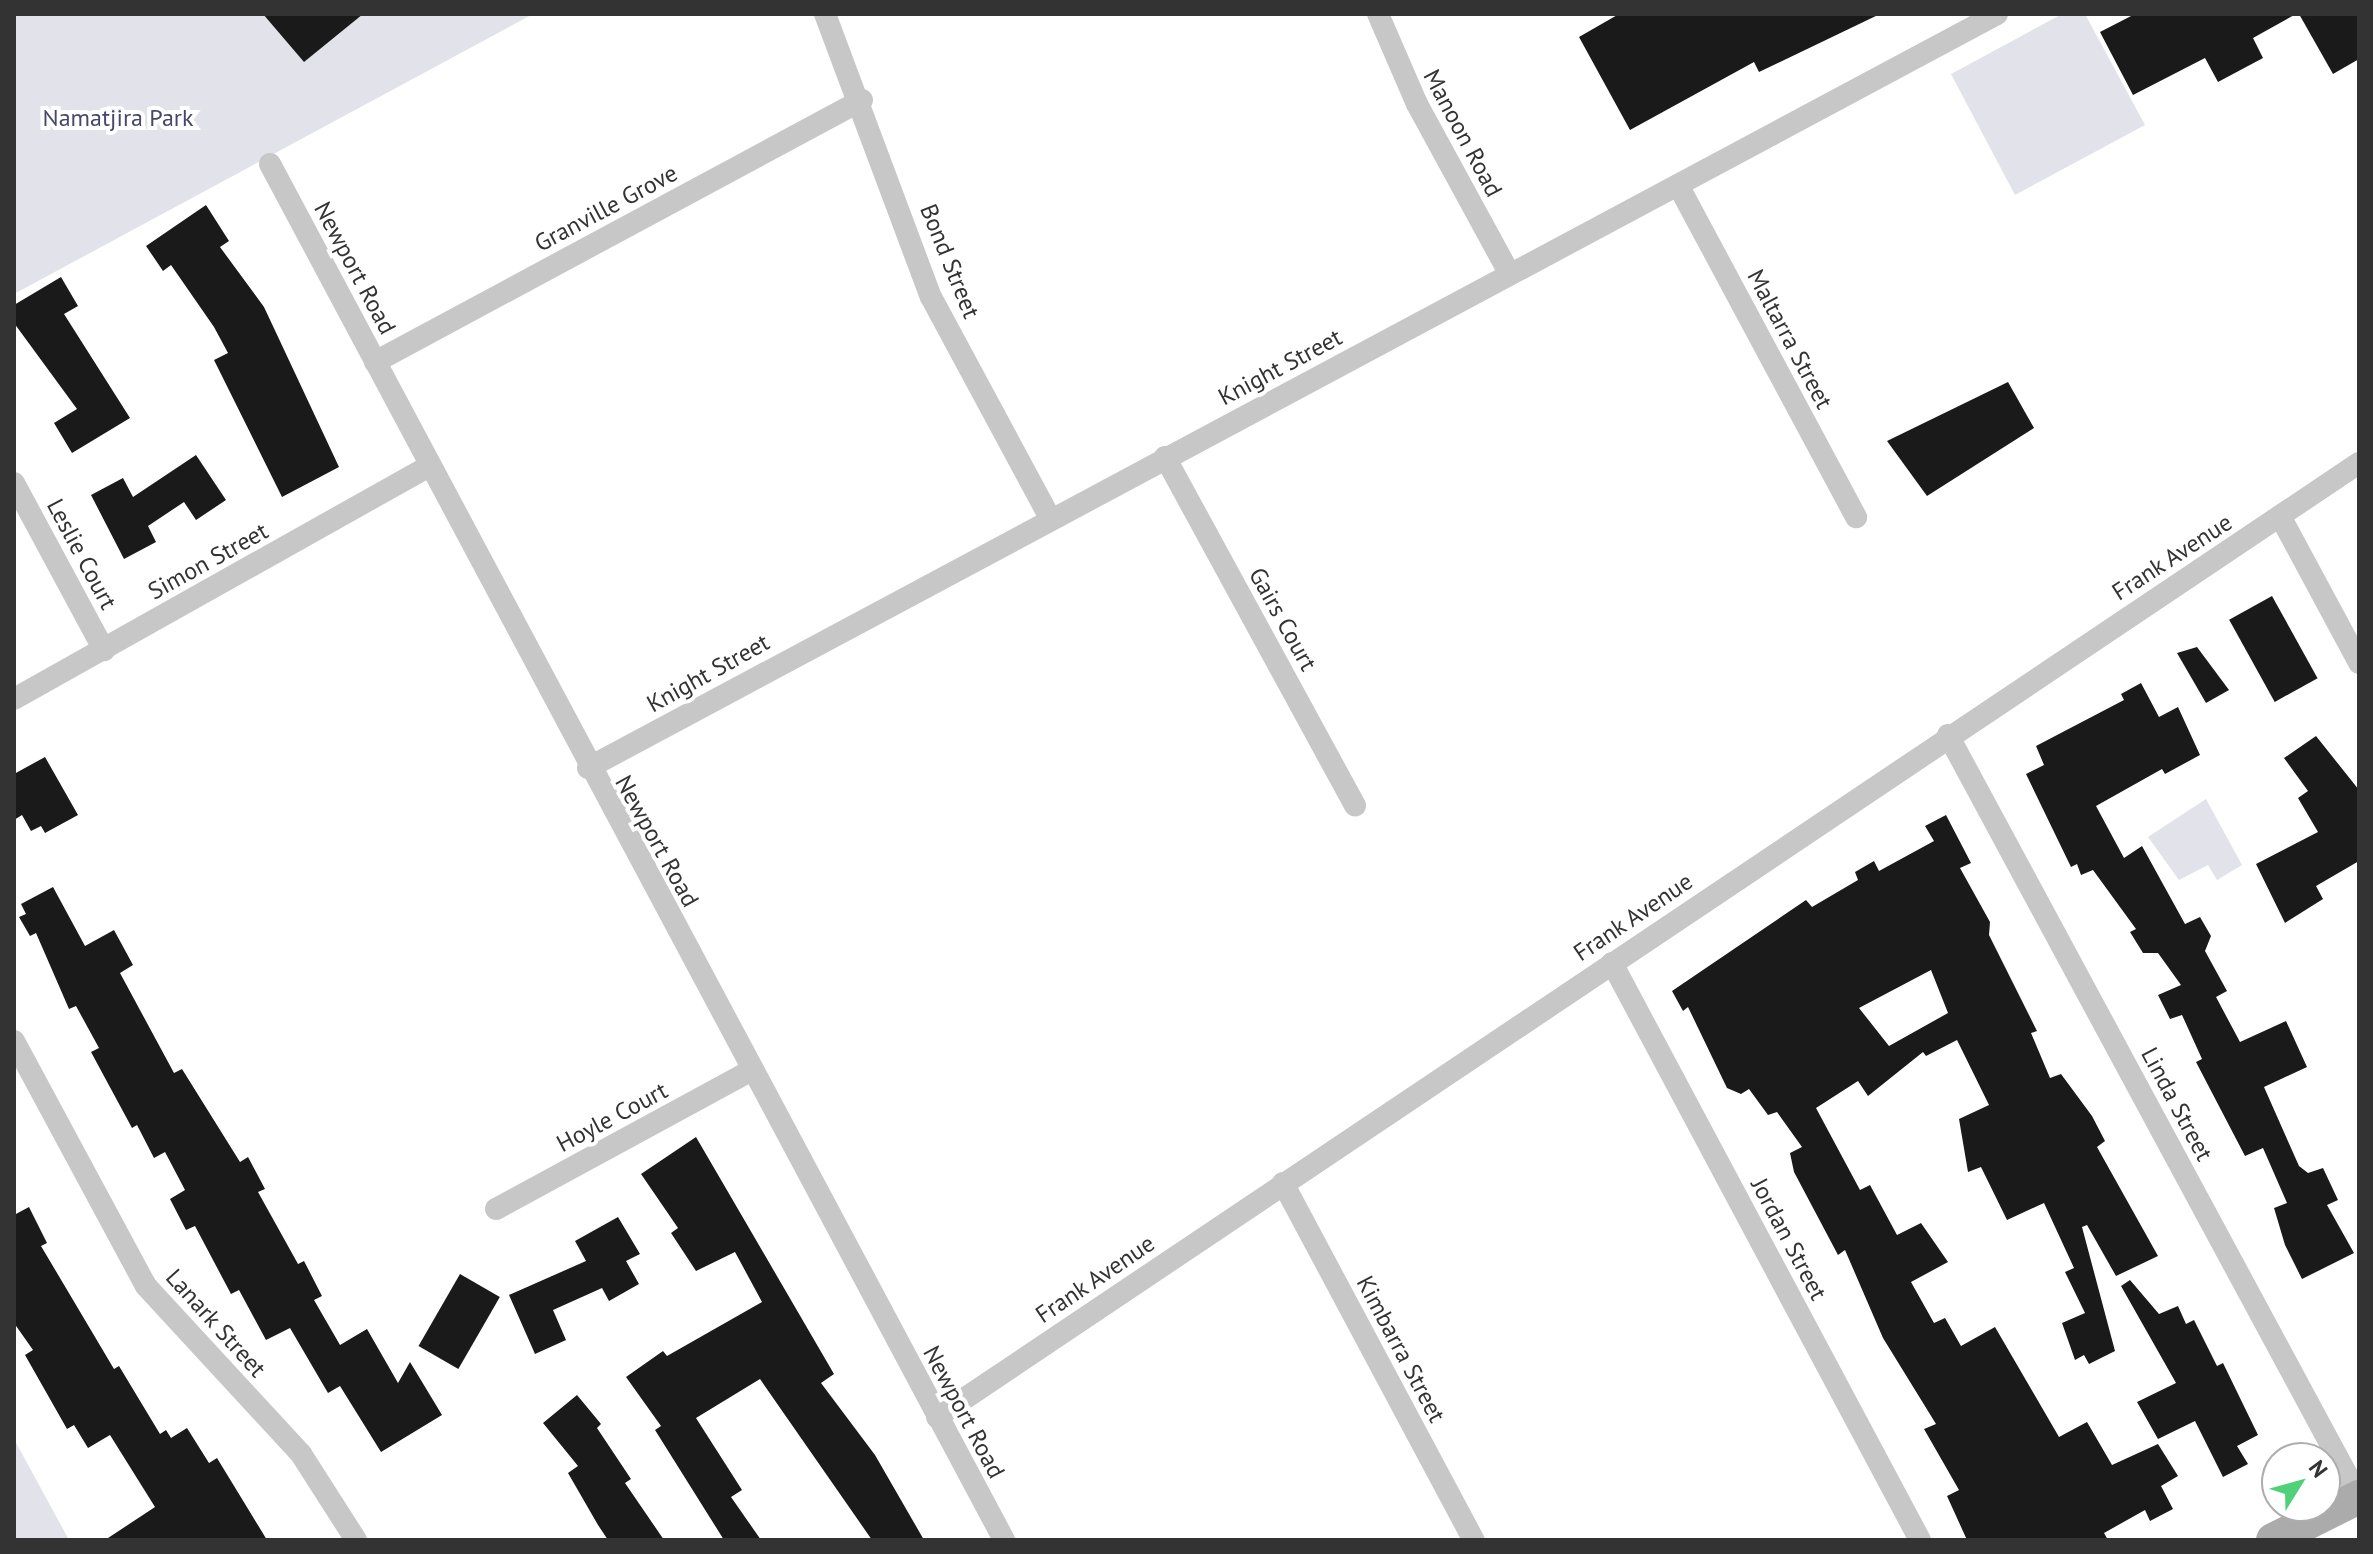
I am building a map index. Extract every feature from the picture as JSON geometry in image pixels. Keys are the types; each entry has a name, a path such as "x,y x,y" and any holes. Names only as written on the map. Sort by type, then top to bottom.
{"main road":[{"path":"2273,1540 2312,1532 2359,1497"}],"street":[{"name":"Bond Street","path":"825,14 862,100 931,297 1049,516"},
{"name":"Manoon Road","path":"1378,14 1417,104 1509,273"},
{"name":"Knight Street","path":"588,768 1049,516 1678,185 1991,15"},
{"name":"Granville Grove","path":"375,362 862,100"},
{"name":"Newport Road","path":"270,164 588,768 1004,1540"},
{"name":"Maltarra Street","path":"1678,185 1856,517"},
{"name":"Gairs Court","path":"1165,457 1355,806"},
{"name":"Frank Avenue","path":"937,1417 1948,735 2359,463"},
{"name":"Simon Street","path":"14,699 428,467"},
{"name":"Leslie Court","path":"14,483 104,650"},
{"path":"2280,516 2359,663"},
{"name":"Linda Street","path":"1948,735 2359,1497"},
{"name":"Jordan Street","path":"1612,963 1920,1540"},
{"name":"Lanark Street","path":"14,1041 146,1286 301,1454 356,1540"},
{"name":"Hoyle Court","path":"496,1209 752,1070"},
{"name":"Kimbarra Street","path":"1283,1183 1474,1540"}],"green space":[{"name":"Namatjira Park","path":"14,14 533,14 14,294"},
{"path":"2062,14 2085,14 2145,125 2015,195 1951,74"},
{"path":"2206,799 2242,865 2217,880 2208,865 2179,880 2148,837"},
{"path":"14,1439 69,1540 14,1540"}],"building":[{"path":"263,14 363,14 304,62"},
{"path":"1619,14 1880,14 1759,72 1754,62 1630,130 1579,37"},
{"path":"2135,14 2296,14 2253,38 2263,58 2218,82 2205,58 2133,95 2100,32"},
{"path":"2299,14 2359,14 2359,59 2333,74"},
{"path":"206,205 229,241 220,247 264,307 339,467 282,497 214,360 228,353 214,327 171,265 163,271 146,246"},
{"path":"61,277 78,306 64,314 130,418 72,453 54,423 77,409 14,323 14,305"},
{"path":"2008,382 2034,428 1927,496 1887,441"},
{"path":"196,455 226,500 196,520 184,502 148,526 156,542 124,559 91,495 123,478 133,497"},
{"path":"2272,596 2318,678 2275,702 2229,620"},
{"path":"2197,647 2229,690 2206,703 2177,653"},
{"path":"2141,683 2159,717 2178,707 2200,755 2165,774 2162,769 2096,806 2124,858 2142,846 2185,924 2200,917 2211,936 2205,951 2227,991 2216,997 2240,1042 2286,1021 2307,1067 2264,1087 2299,1166 2308,1173 2323,1168 2338,1200 2327,1205 2354,1253 2302,1279 2285,1245 2274,1208 2287,1203 2263,1148 2245,1156 2196,1062 2202,1059 2182,1015 2170,1019 2158,995 2181,985 2158,953 2143,953 2130,932 2136,929 2093,870 2081,875 2077,864 2071,867 2026,774 2044,765 2036,746 2124,700 2121,694"},
{"path":"2316,736 2359,790 2359,861 2316,886 2323,899 2285,923 2256,864 2318,832 2298,798 2308,791 2284,758"},
{"path":"45,757 78,815 45,833 41,826 31,831 22,815 14,820 14,774"},
{"path":"1946,815 1971,863 1960,868 1990,922 1989,935 2037,1031 2031,1033 2050,1078 2061,1074 2092,1116 2105,1141 2097,1147 2158,1256 2116,1276 2087,1225 2082,1227 2115,1351 2089,1364 2084,1355 2075,1360 2062,1323 2085,1313 2065,1272 2074,1268 2044,1203 2007,1220 1981,1167 1968,1172 1959,1119 1989,1105 1957,1040 1926,1056 1923,1052 1868,1096 1858,1081 1816,1108 1860,1190 1870,1185 1897,1235 1921,1223 1948,1262 1911,1282 1934,1323 1945,1318 1961,1346 1995,1327 2059,1437 2087,1422 2112,1465 2158,1444 2178,1476 2161,1486 2173,1509 2150,1521 2145,1510 2104,1533 2108,1540 1967,1540 1947,1496 1959,1490 1924,1429 1936,1424 1883,1338 1845,1250 1838,1255 1794,1172 1790,1153 1802,1147 1777,1112 1768,1115 1749,1089 1741,1094 1727,1088 1688,1007 1683,1011 1672,991 1806,900 1812,907 1858,880 1855,872 1874,861 1879,871 1934,841 1925,826","holes":["1931,970 1948,1013 1889,1046 1859,1008"]},
{"path":"53,887 85,946 114,930 133,965 120,973 174,1073 182,1069 240,1162 248,1157 265,1189 258,1192 298,1264 304,1261 322,1296 314,1300 340,1345 367,1329 398,1383 410,1362 442,1415 381,1452 340,1386 328,1393 290,1328 266,1340 239,1290 231,1294 195,1226 186,1230 170,1199 185,1190 165,1152 154,1158 137,1125 132,1128 91,1052 99,1048 76,1006 69,1009 36,933 30,936 19,917 26,914 21,904"},
{"path":"696,1137 834,1374 821,1383 875,1455 924,1540 872,1540 760,1379 696,1418 742,1490 731,1497 761,1540 724,1540 655,1430 661,1426 626,1377 663,1351 667,1356 762,1302 735,1252 696,1271 671,1233 678,1228 641,1174"},
{"path":"29,1207 47,1243 41,1246 114,1369 119,1366 160,1434 166,1430 171,1438 187,1428 209,1463 217,1458 267,1540 105,1540 155,1507 110,1435 88,1448 74,1425 67,1429 25,1355 33,1350 14,1323 14,1215"},
{"path":"618,1217 640,1254 626,1261 639,1284 609,1301 602,1288 553,1310 566,1340 535,1354 509,1295 586,1261 575,1241"},
{"path":"460,1274 500,1297 458,1369 418,1346"},
{"path":"2130,1280 2159,1314 2178,1306 2186,1324 2194,1320 2217,1366 2223,1363 2258,1435 2237,1446 2248,1464 2223,1477 2195,1421 2158,1439 2137,1402 2176,1383 2121,1286"},
{"path":"577,1395 601,1424 597,1428 631,1479 625,1483 664,1540 608,1540 598,1525 568,1473 578,1466 543,1423"}]}
